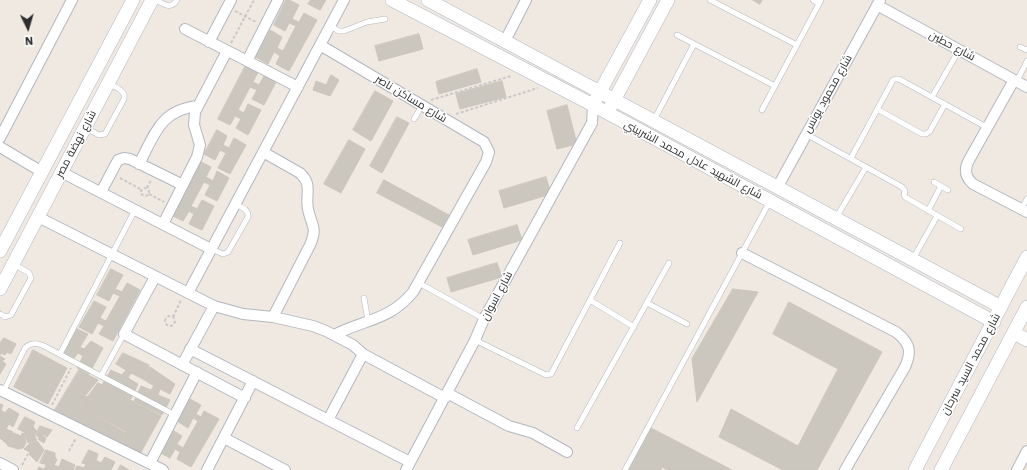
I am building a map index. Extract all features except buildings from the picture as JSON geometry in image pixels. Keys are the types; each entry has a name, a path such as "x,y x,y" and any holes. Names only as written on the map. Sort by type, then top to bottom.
{"street":[{"path":"0,138 72,0"},
{"name":"شارع نهضة مصر","path":"0,251 133,0"},
{"name":"شارع نهضة مصر","path":"0,288 152,0"},
{"path":"246,61 278,0"},
{"path":"187,293 344,0"},
{"name":"شارع الشهيد عادل محمد الشربيني","path":"392,0 608,113 994,322"},
{"name":"شارع الشهيد عادل محمد الشربيني","path":"428,0 1001,307"},
{"path":"505,41 526,0"},
{"name":"شارع اسوان","path":"408,466 475,340 484,319 592,123 593,105 650,0"},
{"name":"شارع اسوان","path":"592,123 608,113 668,0"},
{"path":"209,42 229,3"},
{"name":"شارع حطين","path":"878,3 1027,87"},
{"name":"شارع محمود يونس","path":"777,188 878,3"},
{"path":"185,29 298,87"},
{"name":"شارع مساكن ناصر","path":"320,45 484,142 489,152 486,162 419,283"},
{"path":"163,224 197,158 200,149 194,125 195,112 227,51"},
{"path":"1016,81 966,165 966,175 973,184 1025,208"},
{"path":"80,100 95,108"},
{"path":"139,164 162,122 175,112 198,106"},
{"path":"0,147 42,172"},
{"path":"263,152 300,173 304,177 308,187 308,210 314,227 310,245 272,316"},
{"path":"101,192 118,160 122,158 128,158 183,185"},
{"path":"61,172 211,249"},
{"path":"38,217 214,306 242,314 272,316 306,324 334,335 353,345 363,354 508,426 533,433 567,452"},
{"path":"742,253 896,332 904,338 909,348 909,358 905,367 845,470"},
{"name":"شارع محمد السيد سرحان","path":"915,470 1027,257"},
{"path":"155,277 124,334 245,398"},
{"path":"334,335 351,327 388,314 398,308 406,301 419,283"},
{"path":"182,364 214,306"},
{"path":"941,470 1026,313"},
{"path":"1014,333 1027,340"},
{"path":"190,349 328,420 408,466"},
{"path":"328,420 363,354"},
{"path":"150,463 197,372"},
{"path":"207,470 253,382"},
{"path":"2,391 163,470"},
{"path":"224,438 284,470"},
{"path":"1017,470 1027,451"},
{"path":"0,463 13,470"}],"lane":[{"path":"156,0 168,6 174,4 177,0"},
{"path":"710,0 797,45"},
{"path":"762,110 820,2 813,0"},
{"path":"330,26 339,31 344,31 367,22 385,19"},
{"path":"677,35 775,86"},
{"path":"654,121 694,44"},
{"path":"1020,47 1027,50"},
{"path":"932,97 959,50"},
{"path":"1016,81 1027,61"},
{"path":"851,158 893,80 896,78 988,128"},
{"path":"85,128 99,135 103,135 124,98 125,95 123,91 108,83"},
{"path":"877,110 922,134 926,134 930,131 946,104"},
{"path":"414,119 420,105"},
{"path":"806,134 902,187 905,191 905,197 961,229"},
{"path":"835,219 866,167"},
{"path":"934,182 948,190"},
{"path":"928,211 941,186"},
{"path":"1025,208 1027,199"},
{"path":"625,470 770,201"},
{"path":"211,249 223,254 228,252 248,217 246,210 235,204"},
{"path":"60,354 135,210"},
{"path":"913,260 937,216"},
{"path":"475,340 546,375 551,374 620,243"},
{"path":"577,428 669,263"},
{"path":"0,314 5,317 11,315 31,278 29,273 13,264"},
{"path":"419,283 484,319"},
{"path":"364,298 368,321"},
{"path":"590,300 634,327"},
{"path":"647,303 687,324"},
{"path":"101,376 124,334"},
{"path":"2,391 25,348 28,345 40,344 175,415"}],"path":[{"path":"227,51 254,0"},
{"path":"229,3 245,16 264,26"},
{"path":"420,105 528,71"},
{"path":"442,118 552,84"},
{"path":"111,174 142,190 143,195 147,196 149,194 172,206"},
{"path":"142,190 147,188 149,190 149,194"},
{"path":"173,317 170,316 166,318 166,325 170,326 174,324 175,321 173,317 187,293"},
{"path":"48,414 74,362"},
{"path":"69,451 80,429"},
{"path":"19,470 28,454"}]}
